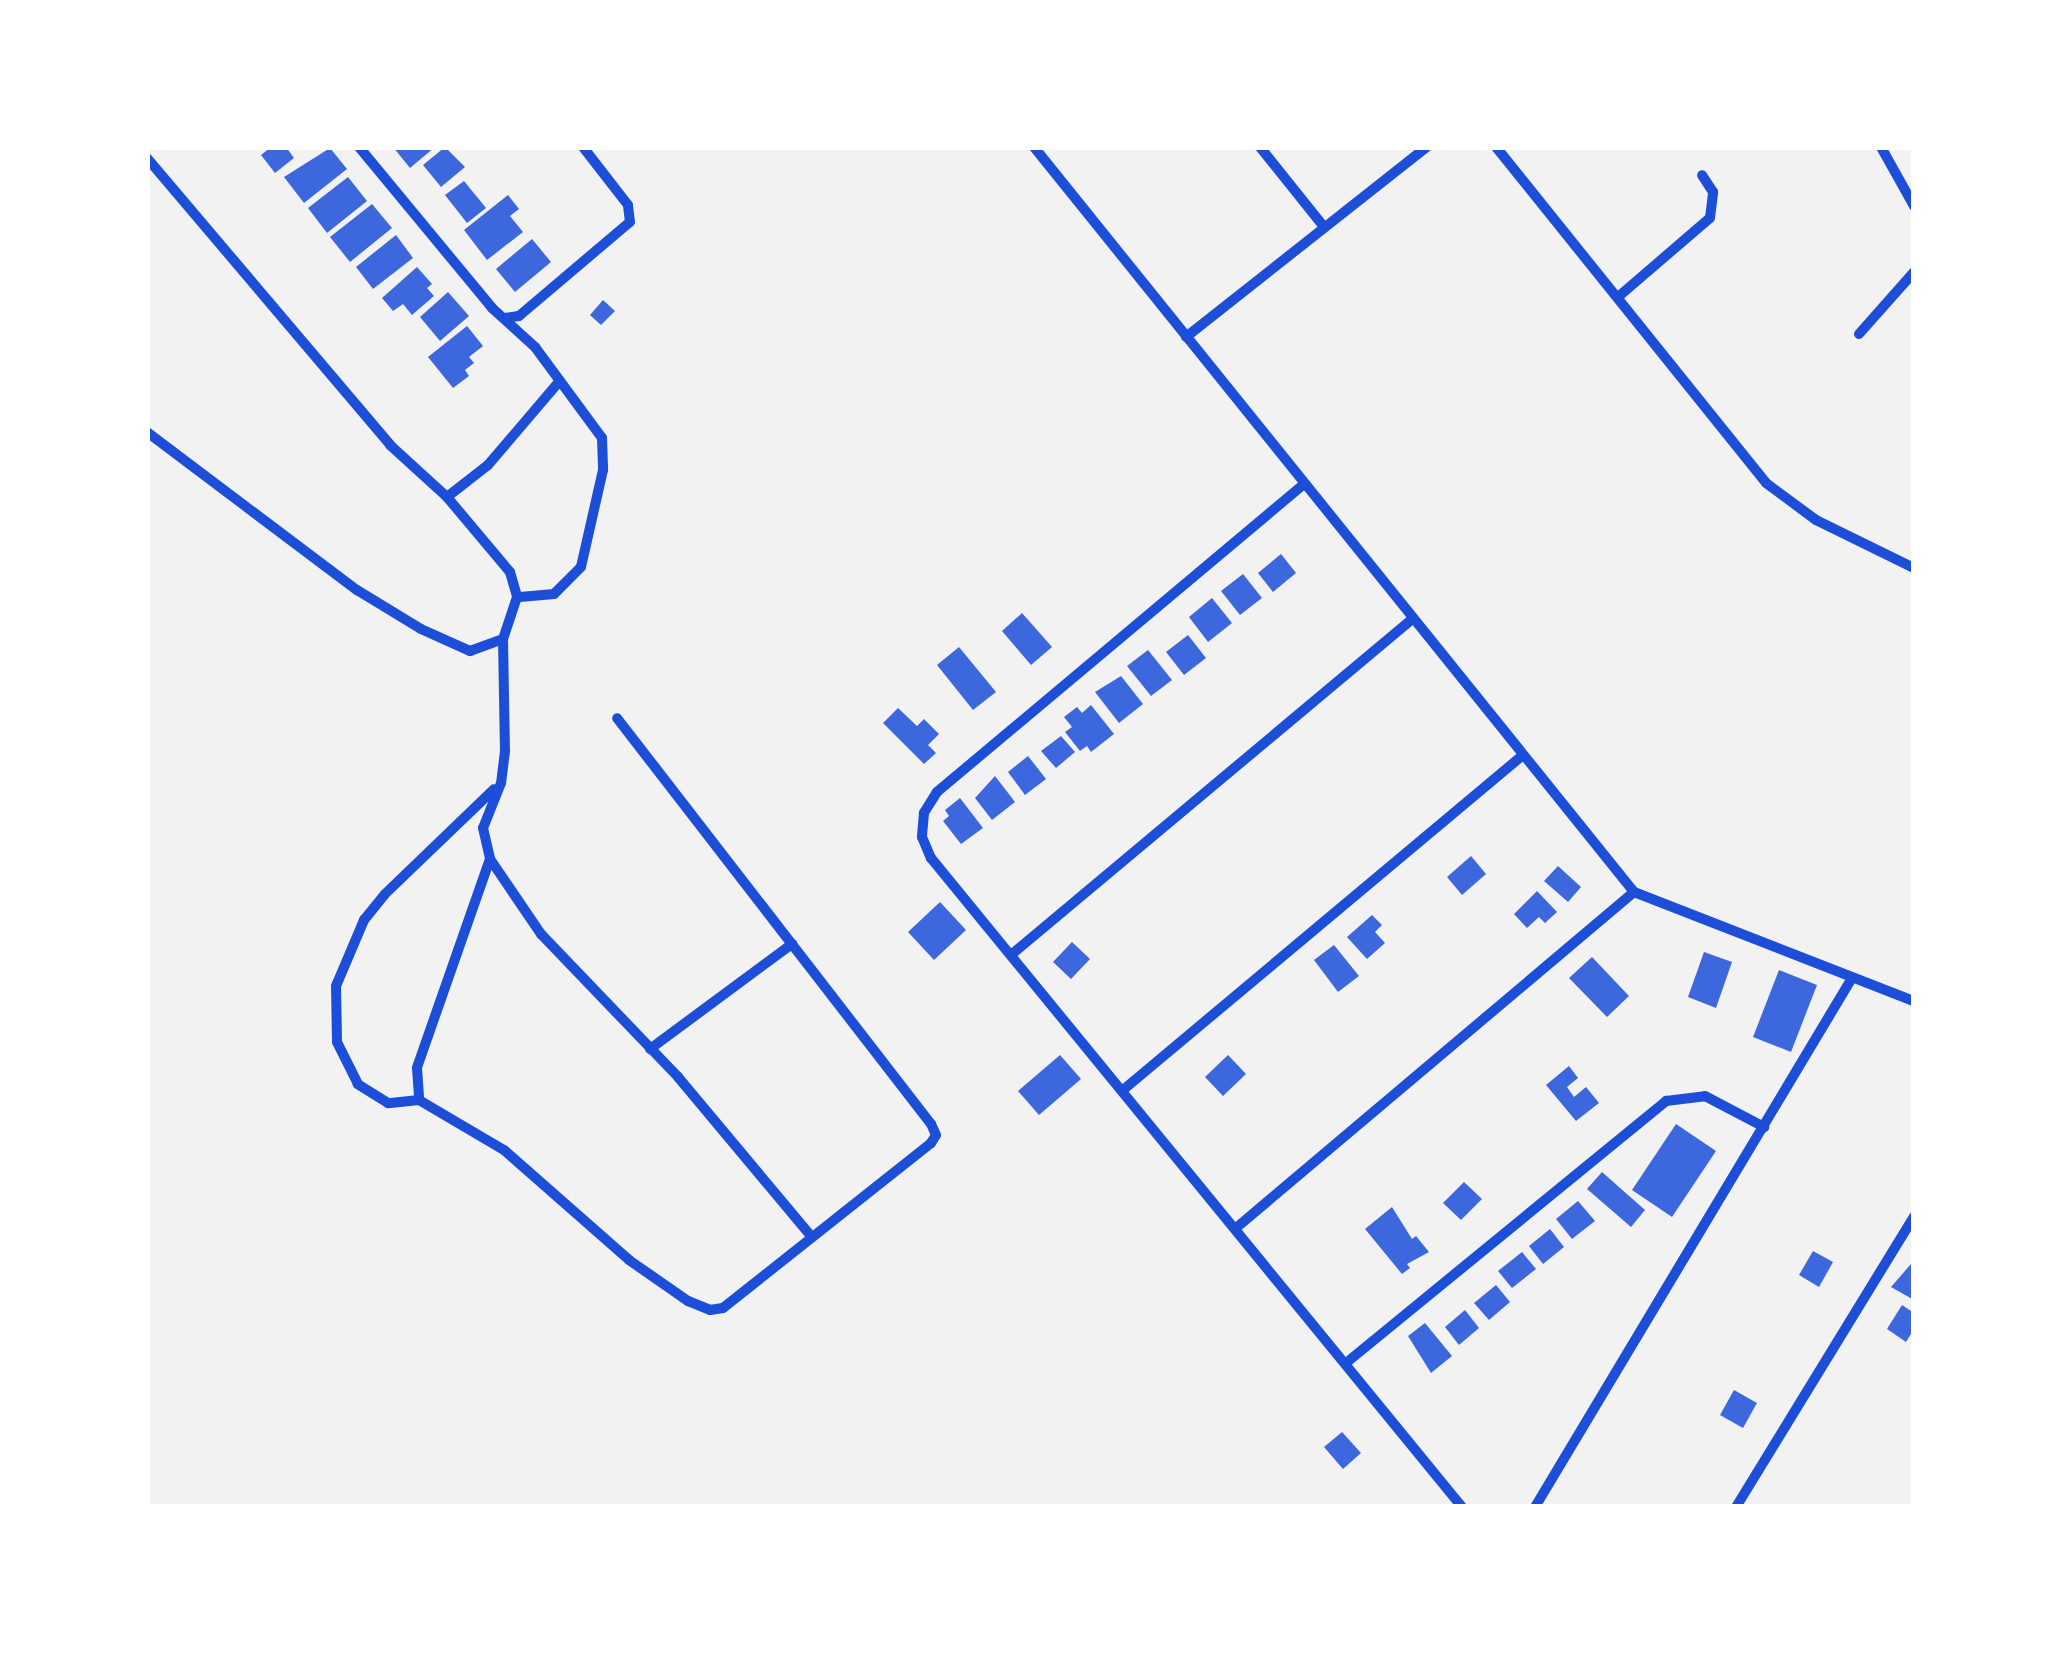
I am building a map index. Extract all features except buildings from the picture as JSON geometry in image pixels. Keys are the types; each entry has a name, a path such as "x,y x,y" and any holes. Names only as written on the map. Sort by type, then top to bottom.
{"street":[{"path":"359,147 535,347 597,427 603,470 575,579 538,599 517,597"},
{"path":"505,318 519,316 620,235 631,216 622,194 583,147"},
{"path":"1034,147 1410,621 1634,892 1914,1001"},
{"path":"1260,147 1324,227"},
{"path":"1186,337 1427,147"},
{"path":"1496,147 1766,483 1816,520 1909,566 1914,554"},
{"path":"1881,147 1914,206"},
{"path":"147,158 390,446 447,497 510,572 517,597 503,639 508,691 501,782 483,828 490,859 541,934 650,1049 811,1234"},
{"path":"1618,297 1710,218 1713,192 1702,175"},
{"path":"1859,334 1914,272"},
{"path":"447,497 488,464 559,382"},
{"path":"147,432 357,590 421,629 470,651 503,639"},
{"path":"1304,484 943,787 922,821 927,851 1462,1507"},
{"path":"1012,955 1410,621"},
{"path":"501,782 364,920 336,986 337,1042 358,1084 388,1103 419,1100 504,1150 629,1260 710,1310 723,1308 811,1234 921,1153 936,1136 617,718"},
{"path":"1123,1090 1523,755"},
{"path":"419,1100 417,1068 490,859"},
{"path":"1236,1228 1634,892"},
{"path":"650,1049 792,944"},
{"path":"1535,1507 1852,978"},
{"path":"1346,1363 1666,1101 1705,1096 1764,1126"},
{"path":"1736,1507 1914,1217"}]}
